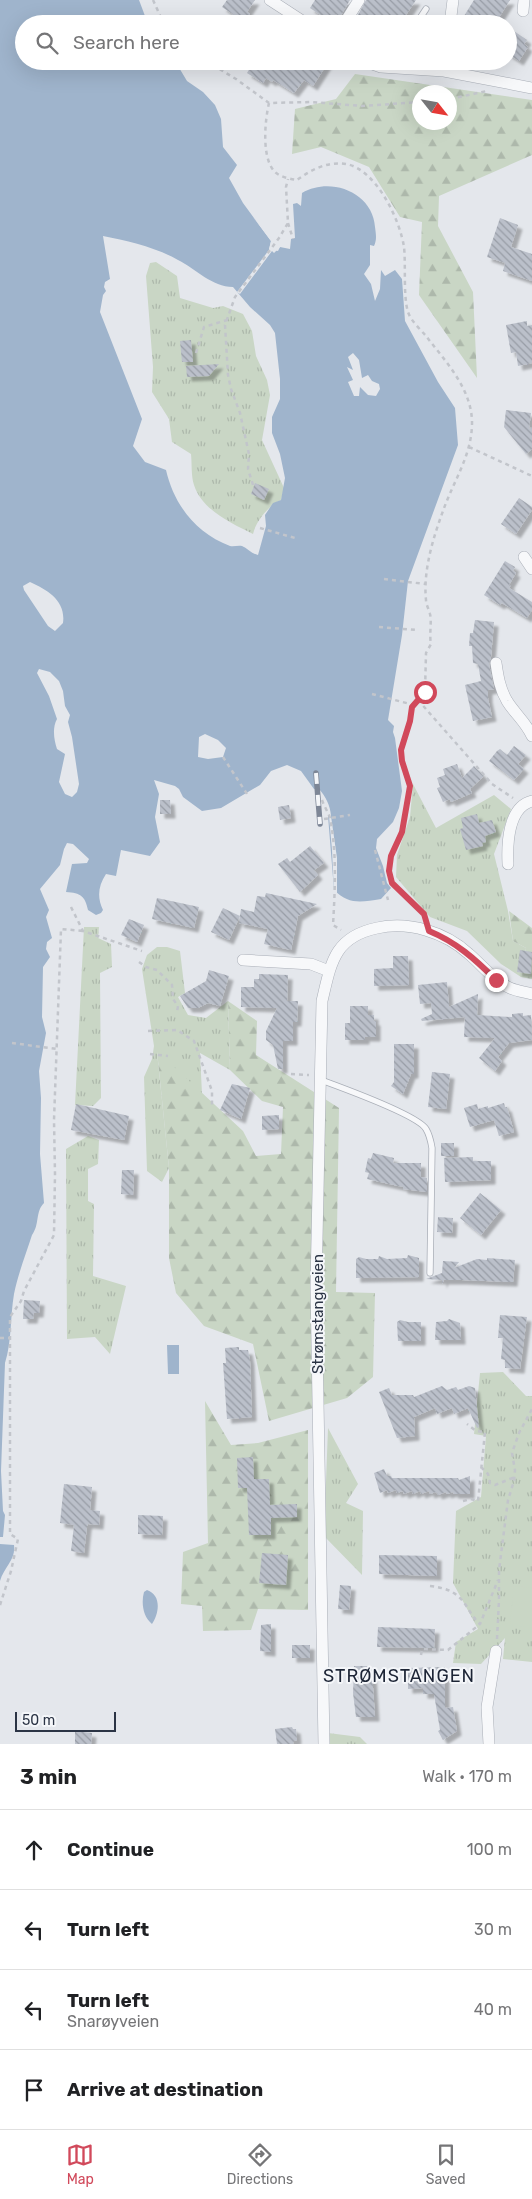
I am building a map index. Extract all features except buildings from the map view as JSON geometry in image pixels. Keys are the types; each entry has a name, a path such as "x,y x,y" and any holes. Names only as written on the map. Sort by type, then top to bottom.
{"street":[{"path":"270,0 293,15"},
{"path":"350,15 359,0"},
{"path":"451,15 453,0"},
{"path":"460,70 532,88"},
{"path":"524,558 532,569"},
{"path":"496,663 499,685 503,694 525,722 532,736"},
{"path":"508,864 507,844 512,823 527,803"},
{"path":"351,936 366,930 387,926 404,926 429,931 445,938 467,952 496,980 510,988 532,994"},
{"name":"Strømstangveien","path":"324,1744 316,1286 322,1001 329,971 337,952 351,936"},
{"path":"243,960 310,964 329,971"},
{"path":"489,1744 487,1707 496,1651"}],"lane":[{"path":"422,15 426,9"},
{"path":"321,1078 364,1095 415,1120 426,1128 432,1148 430,1273"}],"path":[{"path":"153,0 160,15"},
{"path":"221,70 269,103 311,102 362,106 412,103"},
{"path":"457,99 482,94"},
{"path":"269,103 265,120 267,159 275,172 288,179 297,180 311,170 321,166 346,164 364,172 384,197 399,225 404,247 408,312 450,367 466,394 472,425 469,447 443,511 425,584 426,602 430,615 429,632 431,644 426,653 425,692 412,707 410,721 401,750 402,761 410,786 402,832 391,856 389,871 392,883 424,914 429,931"},
{"path":"288,179 286,187 288,224 293,239"},
{"path":"253,485 248,469 249,454 240,412 228,375 225,325 235,297 288,224"},
{"path":"196,353 204,328 227,320"},
{"path":"469,447 532,476"},
{"path":"260,528 295,538"},
{"path":"384,579 425,584"},
{"path":"379,627 417,630"},
{"path":"372,694 410,704"},
{"path":"418,700 492,784 527,803"},
{"path":"223,757 249,797"},
{"path":"322,800 329,816 333,844 335,883 333,925 351,936"},
{"path":"324,819 350,815"},
{"path":"375,850 388,900"},
{"path":"71,907 83,930"},
{"path":"0,1605 11,1571 18,1539 10,1534 10,1317 21,1300 54,1234 54,1120 60,929 83,930 142,950"},
{"path":"139,962 146,967 156,970 172,985 173,999 178,1006 177,1012"},
{"path":"148,1030 177,1030 194,1041 212,1091 212,1105"},
{"path":"12,1043 57,1049"},
{"path":"150,1054 168,1056"},
{"path":"291,1074 321,1078"},
{"path":"0,1338 11,1338"},
{"path":"496,1651 499,1578 508,1500 515,1477 512,1453 519,1433 532,1410"},
{"path":"462,1501 471,1499 478,1501 485,1432 476,1431 468,1424"},
{"path":"481,1466 488,1474 490,1483 495,1485 515,1477"},
{"path":"421,1655 422,1649 448,1650 480,1624 499,1578"},
{"path":"430,1586 448,1588 464,1602 475,1620 480,1624"}],"green space":[{"path":"355,74 430,85 412,85 412,130 457,130 457,89 532,100 532,155 439,196 438,226 473,292 477,378 419,295 422,222 400,217 369,167 321,147 292,154 295,109 336,99"},
{"path":"156,262 177,276 180,298 213,308 223,306 243,314 252,331 256,356 267,380 270,395 262,440 284,488 281,500 276,502 264,514 253,534 218,515 210,509 198,494 193,481 191,454 172,442 169,419 152,392 153,367 146,276 150,263"},
{"path":"413,784 436,828 494,795 511,809 494,854 508,911 513,941 526,948 521,977 501,964 467,931 430,917 396,877 397,855 410,817"},
{"path":"509,911 532,928 532,979 521,977 526,948 513,941"},
{"path":"84,927 99,927 98,938 111,944 112,967 100,973 101,1098 93,1106 75,1105"},
{"path":"157,947 167,947 180,951 185,993 178,997 188,1015 206,1018 228,1001 230,1070 200,1053 202,1094 157,1052 169,1168 162,1182 147,1171 144,1077 152,1059 154,1046 142,969 147,955"},
{"path":"228,1001 257,1021 256,1055 339,1108 336,1292 375,1293 373,1377 347,1398 269,1421 253,1344 204,1326 176,1293 169,1258 169,1168 157,1051 243,1131 256,1156 281,1154 283,1107 262,1101 230,1070"},
{"path":"88,1136 99,1140 98,1164 88,1169 88,1201 94,1204 93,1276 126,1286 110,1354 95,1337 67,1339 66,1149"},
{"path":"503,1372 526,1396 532,1396 532,1662 503,1659 505,1638 481,1664 453,1663 456,1642 478,1629 453,1583 456,1511 481,1497 486,1436 474,1434 480,1373"},
{"path":"205,1401 231,1445 258,1443 308,1430 308,1610 258,1609 251,1630 203,1631 202,1606 181,1604 183,1552 208,1543"},
{"path":"328,1428 358,1484 346,1503 363,1511 362,1575 324,1536"},
{"path":"514,1586 532,1588 532,1628 510,1625"},
{"path":"328,1733 360,1737 367,1744 328,1744"}],"water":[{"path":"0,0 139,0 145,15 15,15 15,70 180,70 187,81 203,92 215,105 221,119 223,147 237,165 229,178 243,203 271,241 269,249 278,251 280,247 290,249 291,239 295,238 293,204 297,203 301,206 302,193 313,188 325,186 337,187 359,197 367,205 372,215 376,235 374,246 370,245 370,265 364,274 371,284 375,301 380,289 381,270 385,276 395,270 402,279 405,321 438,382 455,408 458,445 408,581 402,635 388,720 394,726 393,732 402,791 399,808 393,822 377,839 376,848 387,883 391,888 381,899 350,900 334,890 328,816 331,816 329,805 319,789 314,789 301,771 287,765 271,771 260,785 221,808 202,811 183,797 175,786 154,780 159,794 155,817 160,842 150,856 121,850 116,876 106,874 101,883 99,896 103,910 101,913 96,915 88,910 84,898 79,894 66,892 72,864 87,863 89,859 73,844 67,843 60,865 40,889 49,910 46,917 52,938 47,942 46,949 50,957 43,967 42,1017 46,1033 39,1071 41,1098 40,1154 44,1203 39,1210 36,1227 16,1287 9,1346 5,1363 1,1471 3,1511 5,1515 3,1537 0,1537","holes":["103,236 132,242 160,251 211,281 233,287 250,307 270,325 275,333 280,379 280,399 272,417 272,433 280,454 285,478 281,500 273,503 265,515 266,526 258,555 242,546 230,546 207,534 188,516 181,506 166,470 145,462 133,446 142,419 100,312 103,295 106,291 104,287 105,282 110,279","353,353 359,360 362,378 368,375 372,381 379,384 380,389 376,396 368,395 360,387 359,396 354,396 348,382 353,380 347,367 353,370 348,357","30,582 49,593 59,602 62,608 63,623 55,631 48,626 24,590 23,586","39,669 50,672 59,681 63,691 65,706 70,715 68,722 79,784 77,792 72,797 65,794 59,782 65,754 57,749 54,738 57,719 49,696 37,673","205,734 218,740 226,748 223,757 208,759 198,757 199,737"]},
{"path":"167,1345 179,1345 179,1374 168,1374"},
{"path":"0,1544 14,1545 14,1550 12,1559 0,1581"},
{"path":"147,1590 155,1596 158,1605 152,1624 145,1614 143,1605 144,1592"}],"pier":[{"path":"253,217 273,240 272,248 274,250 278,245 280,247 274,253 272,251 240,294 237,292 269,250 271,241"},
{"path":"329,816 331,816 337,858 337,897 334,894"}],"railway":[{"path":"316,773 320,824"}],"district":[{"name":"STRØMSTANGEN","path":"399,1676"}],"route":[{"path":"425,692 412,707 410,721 401,750 402,761 410,786 402,832 391,856 389,871 392,883 424,914 429,931 445,938 467,952 496,980"}]}
